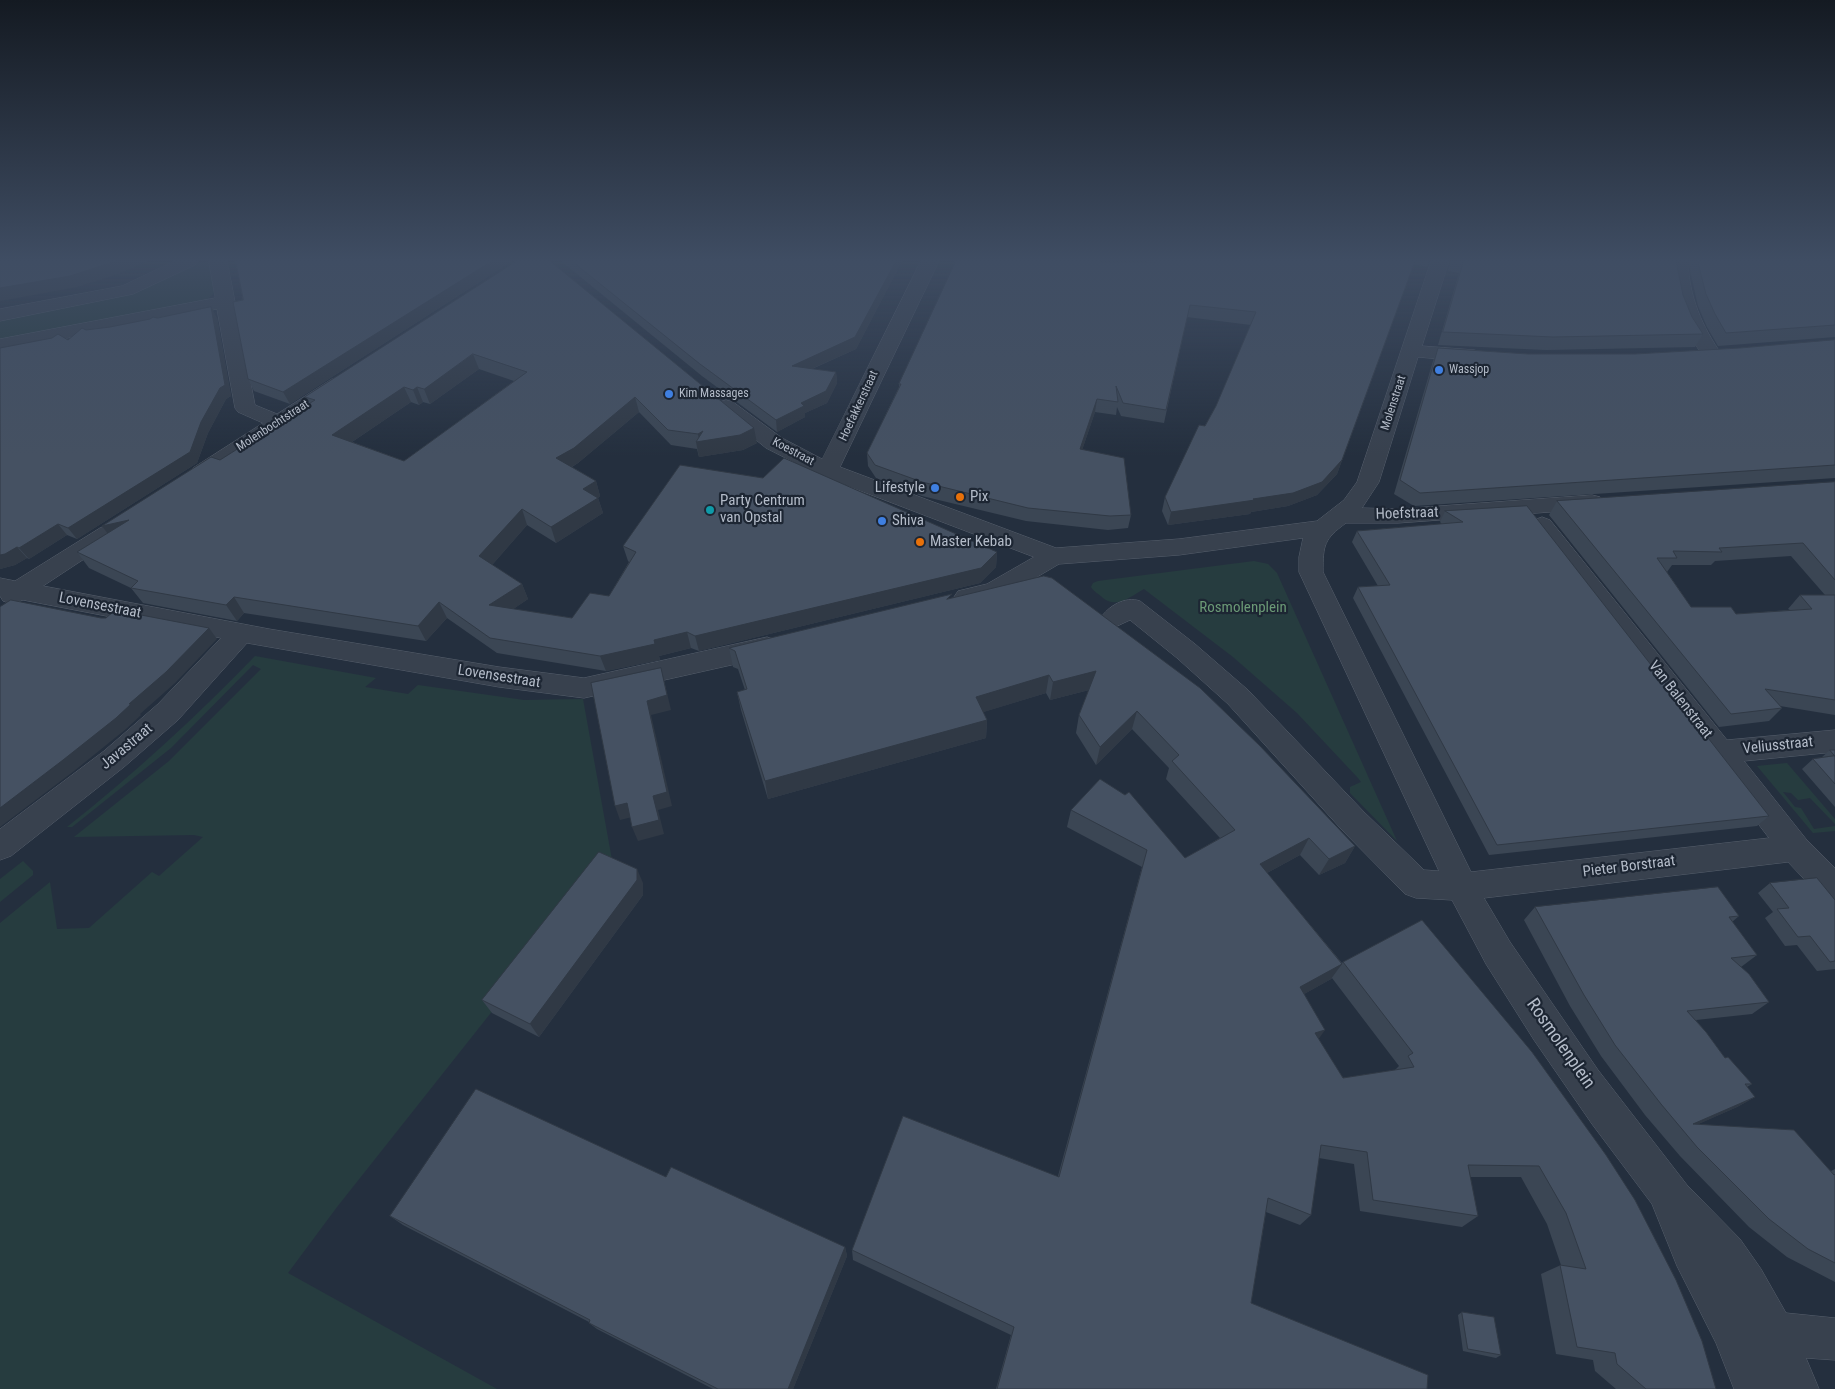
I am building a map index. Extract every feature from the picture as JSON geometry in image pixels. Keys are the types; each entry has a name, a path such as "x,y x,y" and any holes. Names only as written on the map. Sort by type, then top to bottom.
{"street":[{"path":"0,345 100,326"},
{"path":"229,326 245,408 278,422"},
{"name":"Hoefakkerstraat","path":"828,470 898,326"},
{"name":"Molenstraat","path":"1330,521 1352,505 1368,482 1418,326"},
{"path":"1695,326 1702,341 1712,354"},
{"path":"1410,350 1450,356 1490,357"},
{"name":"Molenbochtstraat","path":"187,482 354,374"},
{"name":"Koestraat","path":"708,392 774,443 828,470 1054,556"},
{"name":"Hoefstraat","path":"1330,521 1617,501"},
{"name":"Van Balenstraat","path":"1527,506 1795,848 1835,890"},
{"path":"6,593 128,520"},
{"path":"947,602 994,591 1054,556 1179,547 1330,521"},
{"name":"Rosmolenplein","path":"1330,521 1314,541 1310,555 1311,572 1462,887 1509,972 1606,1110 1668,1194 1726,1254 1744,1280 1773,1334 1797,1389"},
{"name":"Lovensestraat","path":"6,593 499,677 584,688 691,666 786,642"},
{"path":"1113,619 1131,607 1186,651 1238,697 1353,821 1416,884 1462,887"},
{"name":"Javastraat","path":"0,847 114,760 168,712 241,634"},
{"name":"Veliusstraat","path":"1721,752 1835,741"},
{"name":"Pieter Borstraat","path":"1462,887 1795,848"},
{"name":"Rosmolenplein","path":"1668,1194 1692,1252 1732,1330 1756,1389"},
{"path":"1732,1330 1835,1339"}],"green space":[{"path":"0,326 85,326 0,342"},
{"name":"Rosmolenplein","path":"1254,561 1268,564 1277,573 1397,841 1350,793 1350,787 1361,782 1358,778 1297,713 1233,657 1144,589 1129,598 1113,602 1103,598 1091,587 1093,583 1098,581"},
{"path":"255,656 376,678 365,687 408,694 418,685 524,700 583,699 612,860 337,1207 288,1273 497,1389 0,1389 0,923 50,882 57,929 89,928 152,872 159,876 203,837 194,835 74,837 169,761 261,669 253,665 171,748 72,827 67,827 164,744"},
{"path":"1787,763 1835,819 1835,824 1810,798 1798,800 1791,793 1783,792 1795,807 1801,808 1814,829 1835,826 1835,831 1813,833 1757,766"},
{"path":"23,861 33,871 33,875 0,902 0,879"}],"building":[{"path":"214,326 225,385 220,388 201,422 190,452 68,528 58,524 19,548 17,547 0,555 0,348 52,338 58,334 68,340 82,328 86,330 110,327"},
{"path":"238,326 389,326 283,392 248,379"},
{"path":"416,326 629,326 754,428 740,435 696,442 703,431 698,434 668,430 635,397 574,448 556,458 596,481 583,489 598,498 551,527 522,509 479,556 522,584 489,605 572,618 590,593 609,596 636,552 623,546 680,465 763,478 784,458 997,552 981,568 695,636 687,632 654,640 655,644 600,656 490,638 439,602 418,626 234,597 226,605 131,588 138,581 77,552 129,520 102,526 211,457 220,460 315,400 305,397","holes":["473,354 527,372 404,461 332,435 404,387 413,390 417,387 424,389"]},
{"path":"653,326 861,326 855,337 792,366 836,372 826,391 801,403 804,406 776,420 700,364"},
{"path":"926,326 1185,326 1166,410 1123,403 1116,386 1118,402 1097,399 1080,449 1124,458 1131,515 1110,516 1028,508 922,482 875,465 867,453 901,384 899,384"},
{"path":"1250,326 1391,326 1342,460 1322,482 1293,493 1171,512 1165,497 1199,425 1205,426 1216,406"},
{"path":"1445,326 1698,326 1703,334 1553,337 1443,332"},
{"path":"1722,326 1824,326 1726,333"},
{"path":"1835,340 1835,465 1420,493 1400,480 1438,348 1528,354 1635,354"},
{"path":"1835,482 1835,580 1803,543 1719,548 1722,552 1673,551 1677,558 1657,558 1691,607 1731,607 1736,614 1812,609 1800,595 1835,595 1835,700 1765,689 1782,708 1731,714 1557,501"},
{"path":"1527,506 1769,816 1497,845 1358,587 1390,585 1357,531 1463,522 1445,511"},
{"path":"1044,576 1052,578 1200,688 1260,746 1355,846 1329,859 1309,838 1260,864 1342,964 1300,987 1325,1030 1315,1033 1343,1078 1414,1067 1408,1056 1413,1053 1343,962 1422,920 1532,1052 1606,1155 1635,1200 1676,1280 1702,1341 1716,1389 1646,1389 1617,1364 1615,1353 1577,1347 1560,1265 1586,1269 1566,1213 1539,1166 1468,1165 1478,1216 1373,1200 1367,1152 1321,1145 1311,1215 1268,1198 1251,1303 1428,1375 1427,1389 997,1389 1014,1327 852,1250 903,1116 1059,1177 1147,850 1071,810 1100,779 1125,795 1129,792 1185,858 1235,830 1172,761 1179,755 1137,711 1100,747 1079,715 1096,671 1053,682 1049,675 976,697 987,720 765,781 737,692 747,689 735,651 729,648 952,594 947,599"},
{"path":"11,600 101,618 106,618 115,610 209,628 166,672 129,704 131,704 116,718 0,808 0,607"},
{"path":"661,668 667,695 647,701 667,792 653,796 659,820 632,827 627,803 615,806 591,683"},
{"path":"1835,756 1835,784 1813,759"},
{"path":"599,852 637,869 637,880 530,1024 482,1000"},
{"path":"1817,878 1835,900 1835,961 1830,962 1810,936 1798,937 1777,909 1789,908 1770,883"},
{"path":"1718,887 1739,916 1729,917 1757,955 1731,958 1749,974 1769,1002 1687,1011 1706,1032 1725,1058 1728,1057 1752,1084 1745,1084 1755,1097 1693,1124 1794,1130 1835,1174 1835,1263 1808,1249 1769,1219 1697,1147 1615,1045 1584,995 1535,907"},
{"path":"476,1089 666,1177 671,1167 845,1247 788,1389 718,1389 589,1323 590,1320 390,1216"},
{"path":"1462,1312 1494,1317 1501,1355 1468,1349"}],"place":[{"name":"Wassjop","path":"1439,370"},
{"name":"Kim Massages","path":"669,394"},
{"name":"Lifestyle","path":"935,488"},
{"name":"Pix","path":"960,497"},
{"name":"Party Centrum van Opstal","path":"710,510"},
{"name":"Shiva","path":"882,521"},
{"name":"Master Kebab","path":"920,542"}]}
